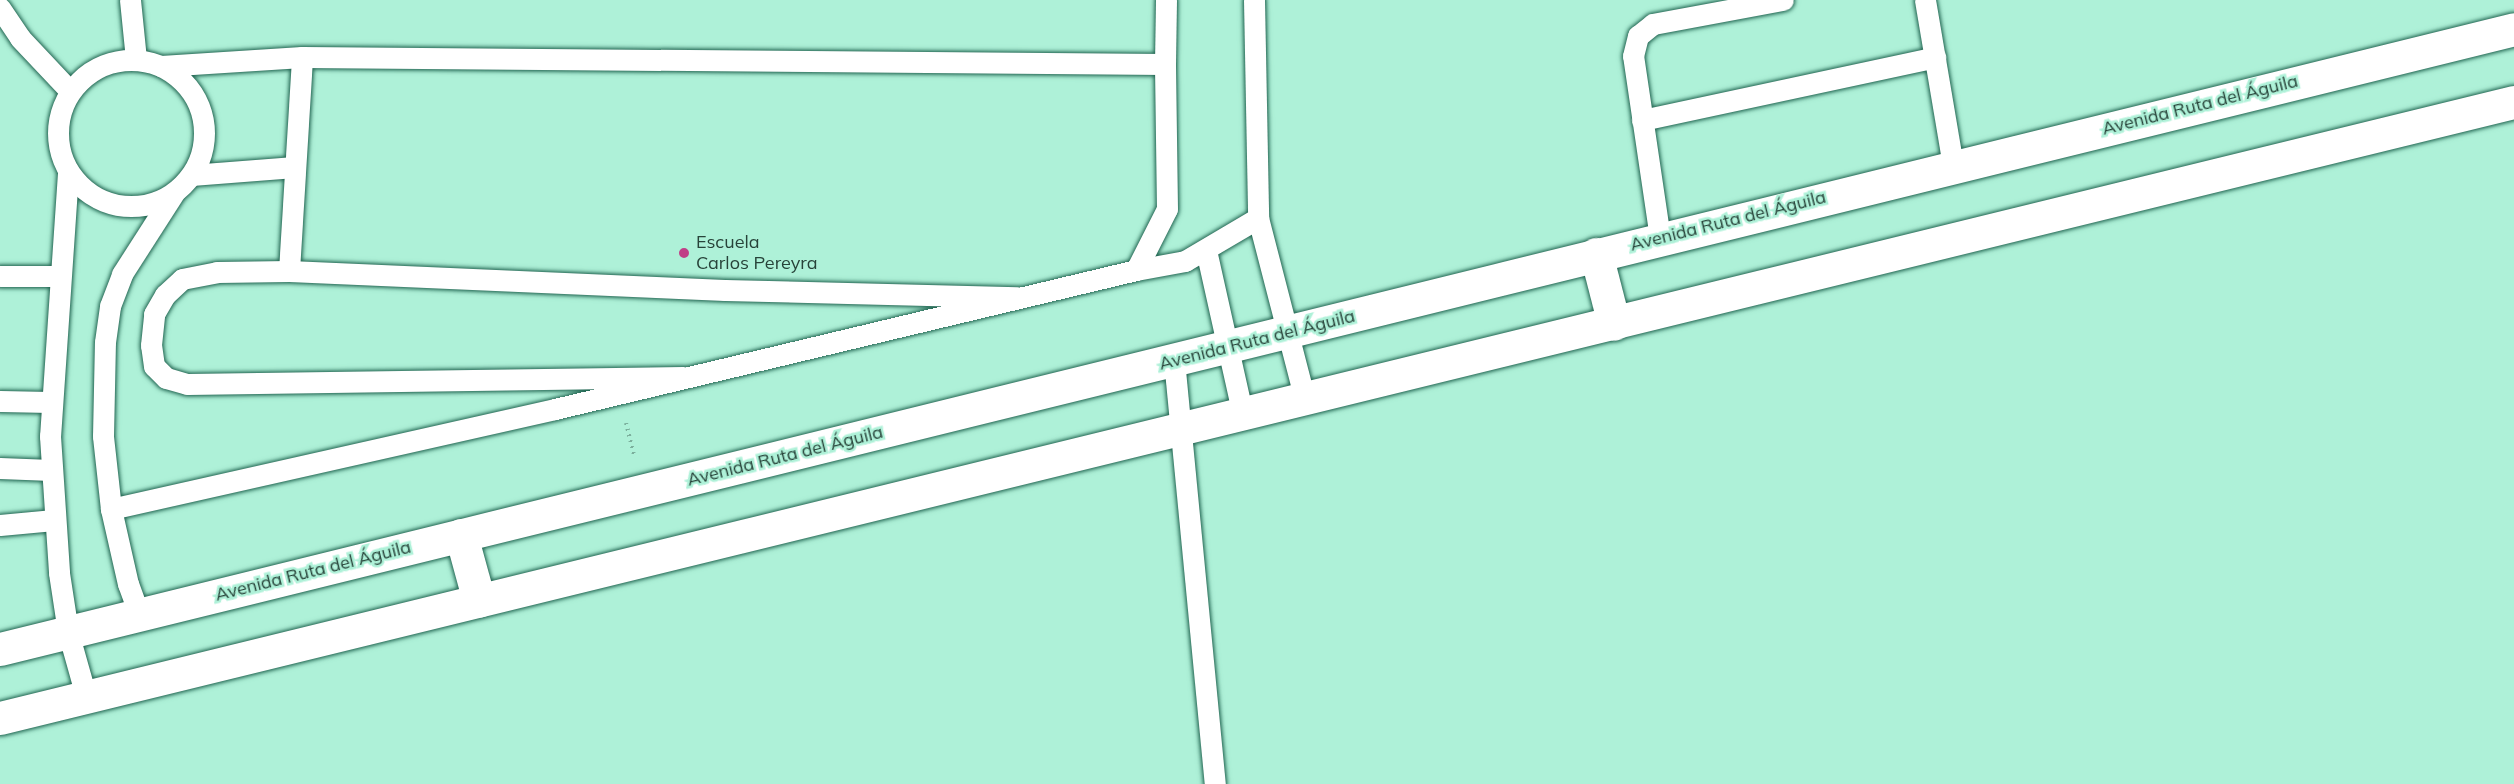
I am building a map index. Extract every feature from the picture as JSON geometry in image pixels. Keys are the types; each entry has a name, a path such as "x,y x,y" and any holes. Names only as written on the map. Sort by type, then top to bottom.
{"street":[{"name":"Avenida Ruta del Águila","path":"0,649 1287,333 1953,165 2514,29"},
{"path":"0,718 2514,102"},
{"path":"1596,254 1614,324"},
{"path":"461,535 479,601"}],"lane":[{"path":"130,0 136,60"},
{"path":"1136,270 1167,209 1166,0"},
{"path":"1254,0 1258,218 1305,400"},
{"path":"1660,238 1633,56 1634,45 1644,29 1783,0"},
{"path":"1925,0 1953,165"},
{"path":"0,8 20,38 70,91"},
{"path":"174,193 152,203 128,207 105,202 85,191 68,173 59,153 57,132 60,110 70,91 88,73 111,62 136,60 161,66 302,57 1165,64"},
{"path":"289,271 302,57"},
{"path":"1642,120 1935,57"},
{"path":"139,614 128,585 111,509 102,393 110,306 122,274 174,193 192,175 202,151 204,126 198,101 183,80 161,66"},
{"path":"192,175 294,167"},
{"path":"68,173 50,402 51,470 54,520 68,632 86,696"},
{"path":"111,509 618,394 1017,297 1136,270 1166,267 1206,250 1258,218"},
{"path":"1206,250 1243,415"},
{"path":"683,377 187,384 166,378 154,366 154,314 165,295 182,279 217,272 289,271 790,292 1017,297"},
{"path":"0,276 59,276"},
{"path":"1174,360 1215,784"},
{"path":"0,401 50,402"},
{"path":"0,468 51,470"},
{"path":"0,525 54,520"}],"path":[{"path":"618,394 645,490"}],"place":[{"name":"Escuela Carlos Pereyra","path":"684,253"}]}
